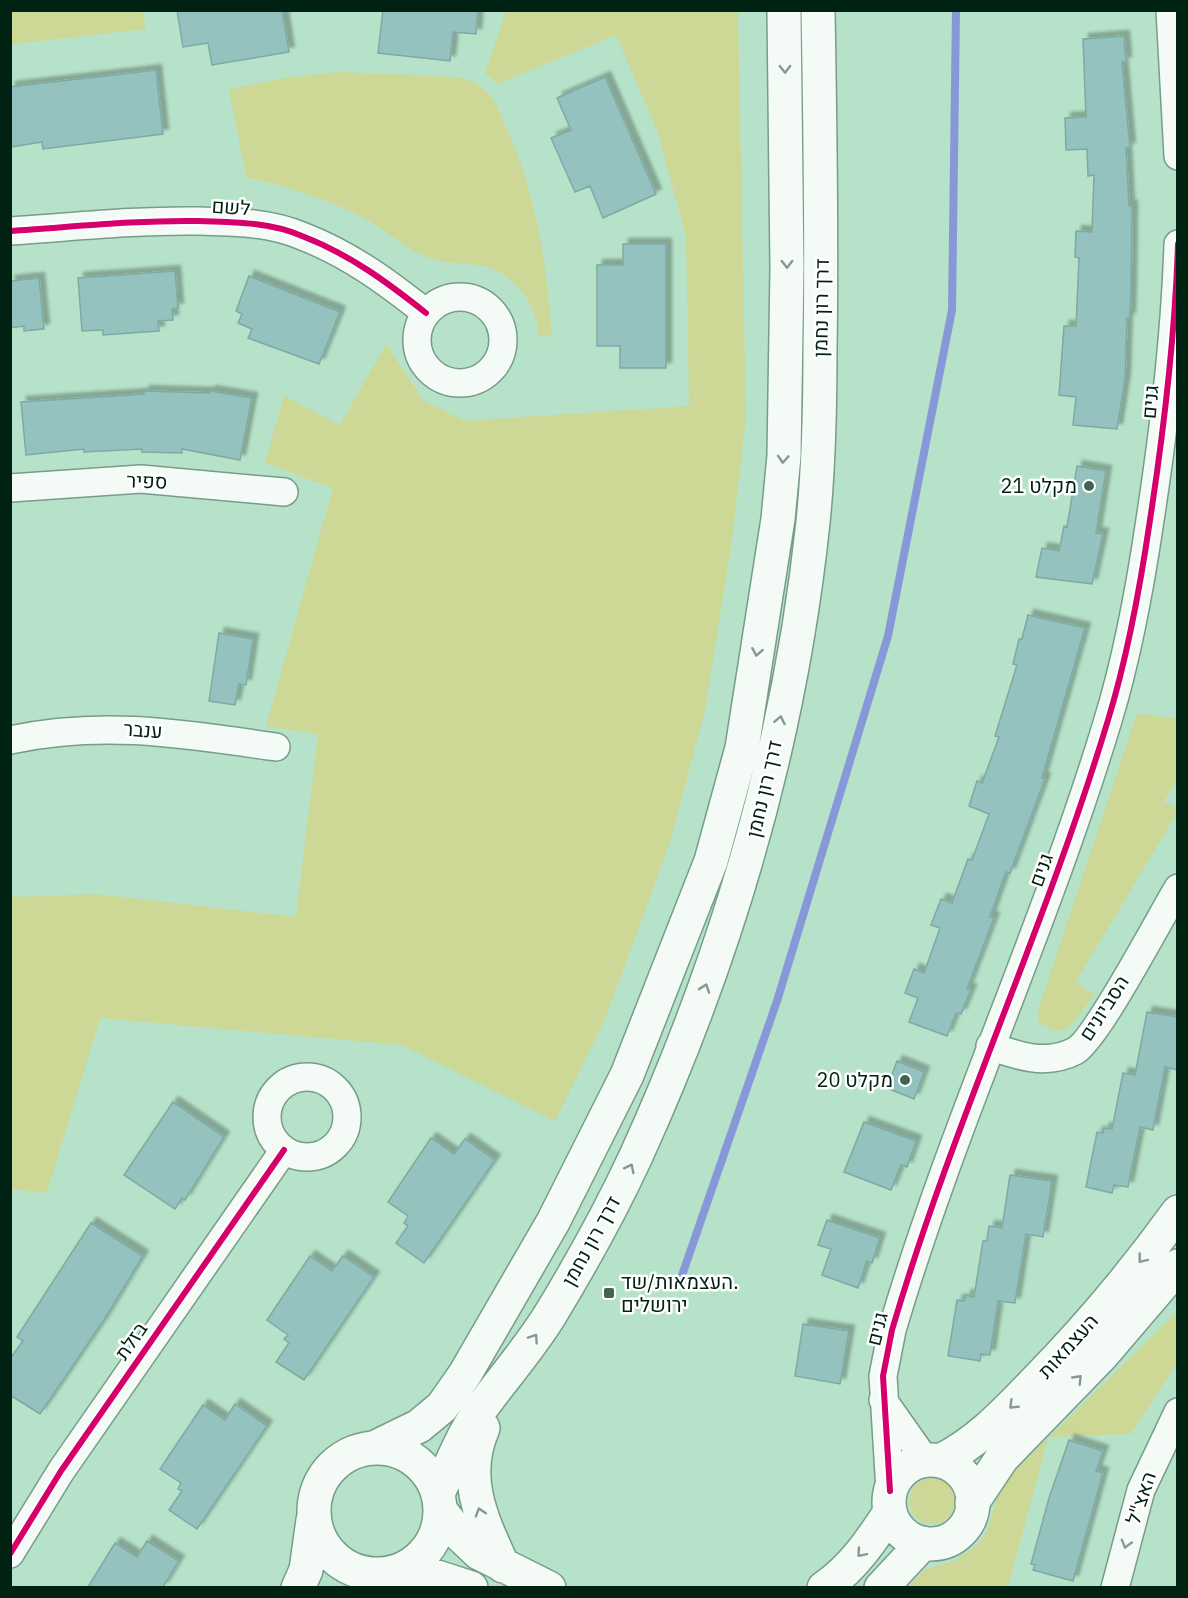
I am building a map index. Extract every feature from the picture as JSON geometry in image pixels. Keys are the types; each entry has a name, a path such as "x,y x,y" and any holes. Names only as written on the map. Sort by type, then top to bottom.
{"main road":[{"name":"דרך רון נחמן","path":"376,1447 419,1426 442,1407 465,1374 512,1294 589,1155 627,1075 711,861 742,748 779,508 784,456 787,268 784,10"},
{"name":"דרך רון נחמן","path":"439,1502 454,1457 479,1412 515,1367 550,1316 600,1227 664,1093 725,932 747,858 774,750 803,594 813,523 818,457 822,268 818,10"},
{"name":"העצמאות","path":"933,1461 960,1451 982,1434 1075,1341 1178,1212"},
{"name":"העצמאות","path":"972,1503 998,1463 1102,1355 1178,1266"},
{"path":"503,1566 478,1511 474,1458 477,1441 486,1420 515,1367"},
{"path":"298,1587 306,1570 314,1497 322,1477 336,1461 355,1451 376,1447 393,1449 408,1455 422,1466 432,1479 439,1502 459,1534 479,1553 549,1587"},
{"path":"824,1587 840,1577 864,1551 890,1502 901,1473 912,1465 933,1461 953,1466 964,1476 970,1489 972,1503 970,1517 957,1534 937,1544 922,1543 902,1533 890,1502"},
{"path":"376,1577 416,1561 429,1546 438,1529 439,1502"},
{"path":"313,1519 324,1549 349,1569 376,1577 425,1573 471,1587"},
{"path":"881,1587 922,1543"}],"street":[{"path":"1170,10 1178,156"},
{"name":"לשם","path":"10,231 135,220 246,222 300,235 349,257 426,313"},
{"name":"גנים","path":"890,1502 883,1400 885,1364 904,1288 990,1046 1060,867 1109,718 1136,610 1164,429 1178,244"},
{"name":"ספיר","path":"10,488 141,479 284,492"},
{"name":"ענבר","path":"10,740 54,731 113,728 172,732 276,747"},
{"name":"הסביונים","path":"990,1046 1030,1059 1050,1058 1076,1051 1103,1016 1178,888"},
{"name":"בזלת","path":"10,1554 61,1471 284,1150"},
{"path":"883,1400 933,1461"},
{"name":"האצ\"ל","path":"1115,1587 1141,1490 1178,1412"}],"green space":[{"path":"10,11 142,11 146,29 11,44"},
{"path":"506,11 738,11 746,417 732,540 705,710 670,843 605,1019 555,1121 402,1045 100,1018 47,1193 11,1189 11,897 96,894 296,917 318,734 266,726 333,488 265,463 284,396 340,425 386,344 424,401 465,421 689,406 686,236 657,130 616,35 497,84 485,73"},
{"path":"338,72 456,77 477,84 488,93 498,108 516,150 532,202 543,255 552,336 539,337 533,310 524,294 512,281 495,270 435,260 418,253 371,222 341,207 294,190 246,177 229,89 285,78"},
{"path":"1137,713 1177,719 1177,780 1164,801 1177,809 1177,813 1075,983 1095,994 1069,1028 1056,1031 1039,1023 1038,1011"},
{"path":"1177,1312 1177,1363 1131,1434 1049,1437"},
{"path":"1048,1438 1008,1587 907,1588 924,1570 954,1561 977,1545 987,1531 997,1497 1006,1479"},
{"path":"932,1478 948,1485 955,1501 948,1517 932,1524 916,1517 909,1501 916,1485"}],"building":[{"path":"177,10 282,10 289,52 212,65 208,43 183,47"},
{"path":"383,10 478,10 476,34 453,32 450,61 378,53"},
{"path":"1124,36 1126,62 1122,62 1130,148 1126,148 1129,206 1132,206 1131,290 1130,318 1127,318 1125,379 1117,429 1073,425 1076,397 1059,395 1064,326 1076,326 1079,258 1075,257 1076,231 1092,232 1094,175 1088,176 1087,149 1066,150 1065,118 1086,117 1083,39"},
{"path":"156,70 163,134 43,149 42,142 10,147 10,87"},
{"path":"605,77 656,194 603,218 590,186 575,192 551,138 571,130 557,98"},
{"path":"623,244 666,244 666,368 620,368 620,346 597,346 597,265 623,265"},
{"path":"175,271 178,308 172,309 173,320 158,321 159,331 103,335 103,330 82,331 78,278"},
{"path":"249,276 340,312 319,364 248,338 252,329 238,323 242,314 236,311"},
{"path":"39,278 44,329 24,331 24,326 10,328 10,281"},
{"path":"144,391 210,393 210,391 252,398 240,460 182,449 182,453 142,452 142,449 84,452 84,449 26,455 21,402 144,394"},
{"path":"1077,466 1106,471 1096,533 1103,534 1092,584 1036,577 1042,548 1059,551 1064,526 1067,527"},
{"path":"1028,615 1085,628 1042,778 1045,779 1010,873 1006,872 990,917 994,918 967,989 971,990 961,1014 956,1013 947,1036 909,1022 918,998 905,993 914,969 924,973 940,928 931,925 941,899 952,903 968,859 972,860 989,814 969,806 977,781 982,783 999,737 995,736 1017,665 1013,664"},
{"path":"219,633 253,639 246,685 239,684 235,705 209,701"},
{"path":"1147,1012 1178,1017 1178,1070 1165,1067 1153,1130 1140,1127 1128,1187 1114,1185 1112,1193 1086,1187 1097,1132 1103,1133 1104,1128 1112,1129 1123,1073 1135,1075"},
{"name":"מקלט 20","path":"897,1061 924,1072 914,1099 887,1088"},
{"path":"173,1102 224,1137 185,1200 182,1198 175,1209 124,1175"},
{"path":"864,1122 916,1141 907,1167 901,1165 891,1190 844,1172"},
{"path":"431,1138 454,1154 465,1139 495,1160 424,1263 396,1243 408,1226 404,1223 408,1216 388,1202"},
{"path":"1010,1175 1052,1181 1043,1237 1026,1234 1015,1303 998,1301 990,1355 981,1354 980,1361 948,1356 957,1300 964,1301 966,1295 974,1297 983,1241 987,1241 989,1226 1002,1228"},
{"path":"827,1220 880,1238 872,1263 867,1261 858,1288 822,1275 831,1249 818,1245"},
{"path":"91,1223 143,1256 104,1320 40,1414 10,1395 10,1359 23,1341 17,1337"},
{"path":"310,1256 332,1271 343,1256 374,1277 304,1380 276,1362 289,1343 284,1339 288,1335 267,1320"},
{"path":"803,1324 849,1331 840,1384 795,1376"},
{"path":"235,1404 267,1426 197,1529 169,1510 182,1491 178,1489 181,1483 160,1469 203,1405 225,1420"},
{"path":"1069,1440 1103,1451 1096,1471 1103,1473 1073,1581 1033,1570 1035,1565 1031,1564 1049,1498"},
{"path":"147,1541 179,1561 163,1587 88,1587 115,1543 137,1557"}],"waterway":[{"path":"679,1284 777,1001 888,636 952,310 956,10"}],"cycle path":[{"path":"10,231 174,221 238,222 264,225 290,231 336,251 382,280 426,313"},
{"path":"890,1491 883,1376 892,1330 943,1176 1057,873 1108,720 1127,646 1138,596 1164,417 1172,348 1178,244"},
{"path":"10,1554 61,1471 284,1150"}],"place":[{"name":"מקלט 21","path":"1089,486"},
{"name":"מקלט 20","path":"905,1080"},
{"name":"העצמאות/שד. ירושלים","path":"609,1293"}]}
